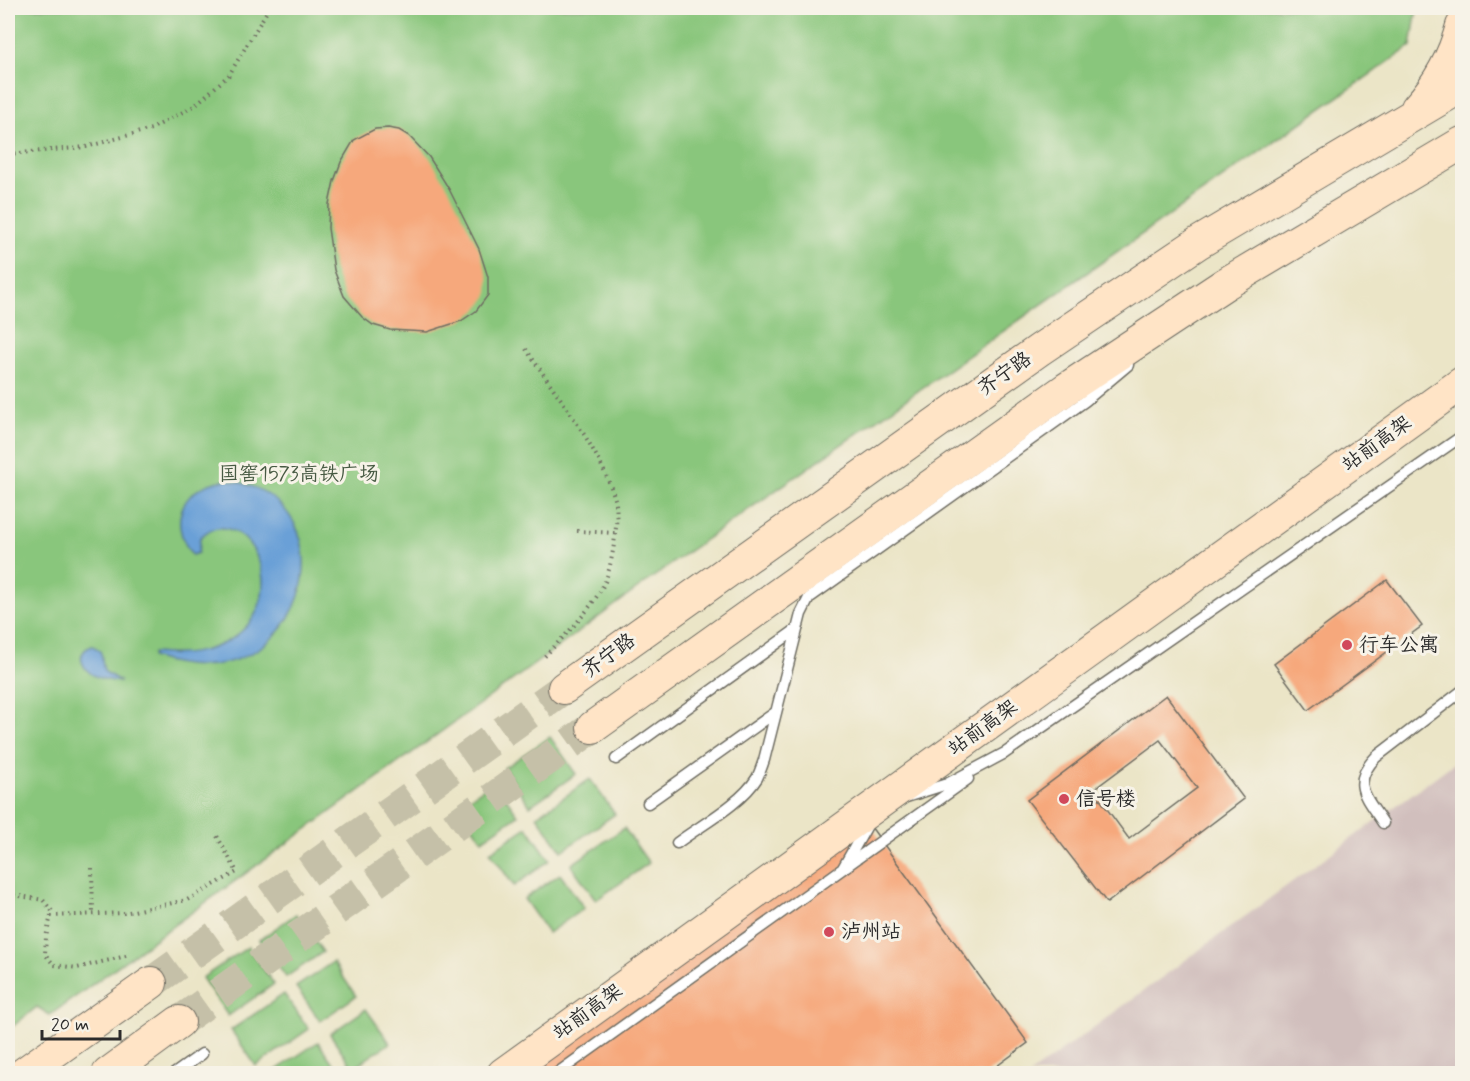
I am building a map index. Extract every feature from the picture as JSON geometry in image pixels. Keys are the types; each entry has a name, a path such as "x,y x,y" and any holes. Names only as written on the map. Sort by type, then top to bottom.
{"street":[{"path":"1407,119 1434,88 1447,64 1462,26"},
{"name":"齐宁路","path":"564,688 1039,350 1198,243 1462,86"},
{"path":"593,727 1066,389 1225,284 1462,143"},
{"name":"站前高架","path":"503,1074 1462,382"},
{"path":"23,1074 151,983"},
{"path":"108,1074 179,1023"}],"lane":[{"path":"677,843 730,804 757,777 764,760 797,629 809,598 1085,401 1225,284"},
{"path":"556,1074 1005,753 1462,436"},
{"path":"616,759 797,629"},
{"path":"1383,823 1366,798 1362,786 1365,768 1462,691"},
{"path":"648,803 776,712"},
{"path":"843,868 880,802 915,795 947,784 1005,753"},
{"path":"174,1074 202,1054"}],"path":[{"path":"8,154 86,147 151,129 194,106 230,75 269,8"},
{"path":"526,349 594,452 616,501 614,553 605,582 585,614 543,658"},
{"path":"577,531 615,533"},
{"path":"51,916 124,913 187,900 237,872 217,836"},
{"path":"92,868 93,915"},
{"path":"8,894 44,900 52,911 45,954 54,965 77,968 130,955"}],"shaded area":[{"path":"1462,757 1462,1073 1030,1074 1434,778"}],"green space":[{"name":"国窖1573高铁广场","path":"8,8 1417,8 1411,46 682,556 50,1015 37,1007 8,1030"},
{"path":"550,737 576,774 530,806 504,768"},
{"path":"590,779 615,814 562,851 537,816"},
{"path":"494,781 518,815 482,840 458,806"},
{"path":"527,827 550,860 514,886 490,852"},
{"path":"624,828 649,863 596,900 571,865"},
{"path":"560,874 584,908 548,933 524,899"},
{"path":"296,914 323,952 286,977 259,940"},
{"path":"248,947 274,984 228,1016 202,978"},
{"path":"333,962 356,996 320,1021 296,987"},
{"path":"284,994 309,1029 256,1066 231,1030"},
{"path":"366,1009 390,1043 353,1068 330,1034"},
{"path":"318,1042 340,1073 272,1073"}],"water":[{"path":"228,480 270,496 295,524 304,559 299,596 280,630 249,655 206,665 152,657 153,653 194,653 224,643 233,638 252,619 262,597 262,575 256,555 245,539 231,530 215,529 200,538 198,553 192,555 180,528 180,516 191,496 200,488"},
{"path":"92,646 100,651 105,672 121,682 100,678 88,671 82,662 82,657 86,649"}],"building":[{"path":"375,129 399,130 409,136 429,157 449,189 479,249 488,277 488,295 476,311 461,321 427,332 390,330 373,325 362,317 344,296 334,270 328,228 329,204 341,162 354,140"},
{"name":"行车公寓","path":"1387,580 1422,626 1308,710 1274,664"},
{"name":"信号楼","path":"1166,695 1244,799 1107,903 1027,800","holes":["1160,740 1197,788 1129,839 1093,790"]},
{"name":"泸州站","path":"866,820 1028,1043 986,1074 513,1074"}],"tunnel":[{"path":"151,983 564,688"},
{"path":"179,1022 593,727"}],"place":[{"name":"行车公寓","path":"1347,645"},
{"name":"信号楼","path":"1064,799"},
{"name":"泸州站","path":"829,932"}]}
